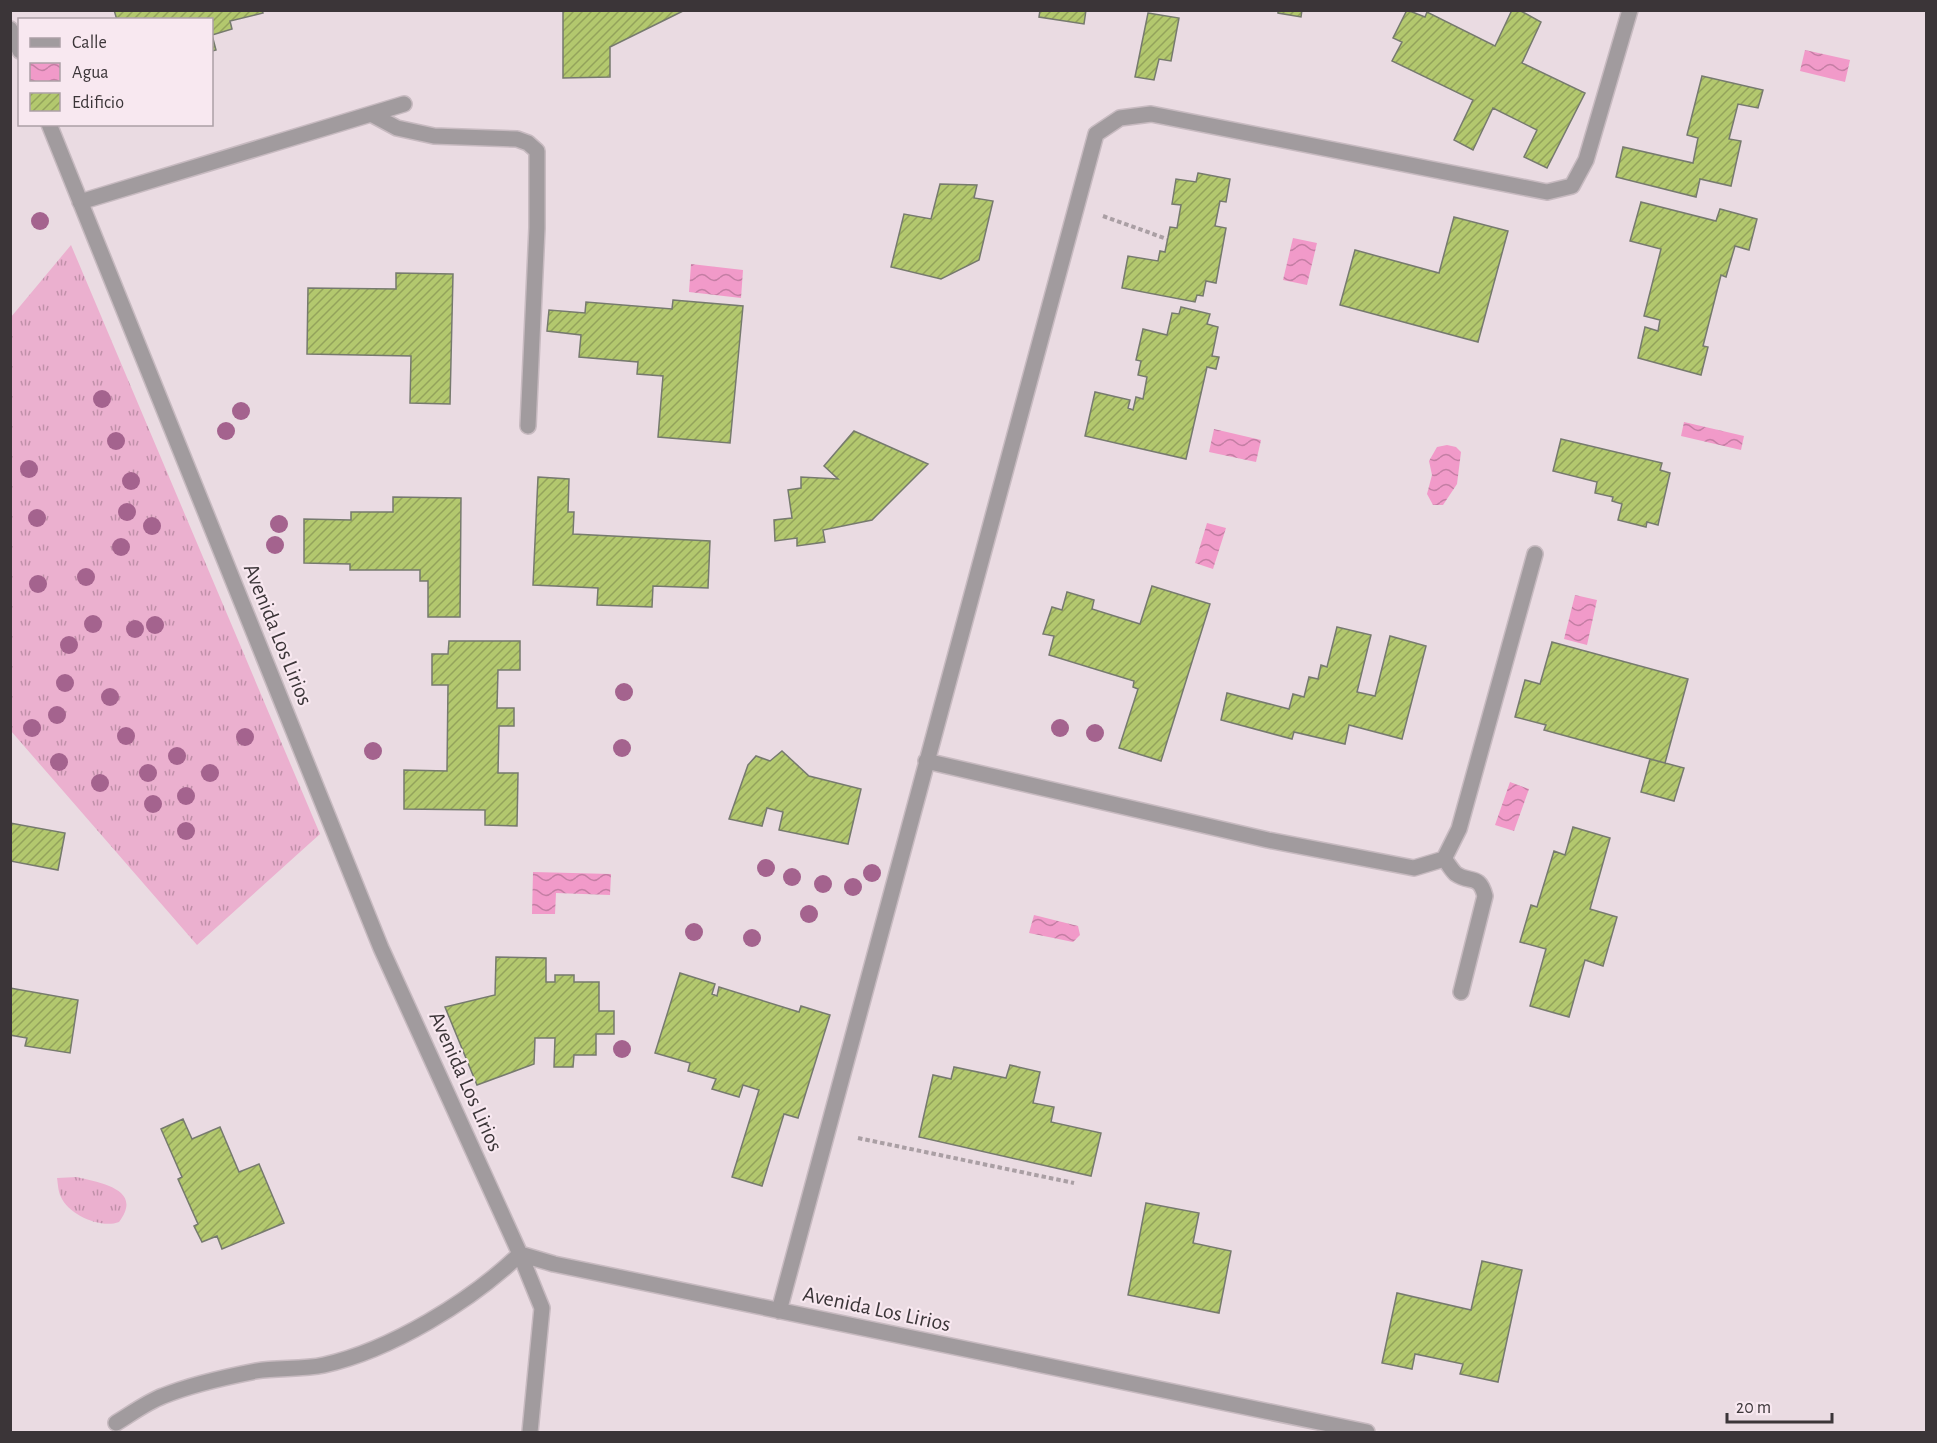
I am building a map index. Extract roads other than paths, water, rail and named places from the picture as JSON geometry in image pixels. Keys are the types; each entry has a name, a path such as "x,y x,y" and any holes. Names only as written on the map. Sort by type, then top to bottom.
{"street":[{"path":"779,1311 1096,134 1120,118 1151,114 1547,192 1572,186 1586,160 1630,10"},
{"path":"10,29 18,47"},
{"path":"80,202 404,104"},
{"path":"371,114 397,128 434,136 517,139 528,143 537,151 537,228 528,426"},
{"name":"Avenida Los Lirios","path":"50,126 381,948 520,1254 554,1264 1367,1432"},
{"path":"926,761 1268,840 1414,868 1444,859 1459,829 1535,554"},
{"path":"1444,859 1457,875 1476,880 1482,886 1485,896 1461,992"},
{"path":"116,1424 162,1396 198,1385 258,1371 296,1370 326,1364 371,1348 426,1323 474,1295 520,1254 542,1308 530,1432"}],"water":[{"path":"1805,50 1850,60 1845,82 1800,71"},
{"path":"1293,238 1317,243 1307,285 1283,280"},
{"path":"691,264 743,270 741,298 689,292"},
{"path":"1684,422 1744,436 1741,450 1681,436"},
{"path":"1214,429 1261,440 1256,462 1209,452"},
{"path":"1447,445 1456,447 1461,452 1457,484 1443,505 1433,505 1427,494 1432,475 1429,461 1437,447"},
{"path":"1207,523 1226,528 1213,569 1195,563"},
{"path":"1575,595 1597,600 1587,645 1564,639"},
{"path":"1510,782 1529,789 1514,831 1495,825"},
{"path":"533,872 611,874 610,895 556,893 555,914 532,914"},
{"path":"1034,915 1078,926 1080,935 1073,942 1029,933"}]}
